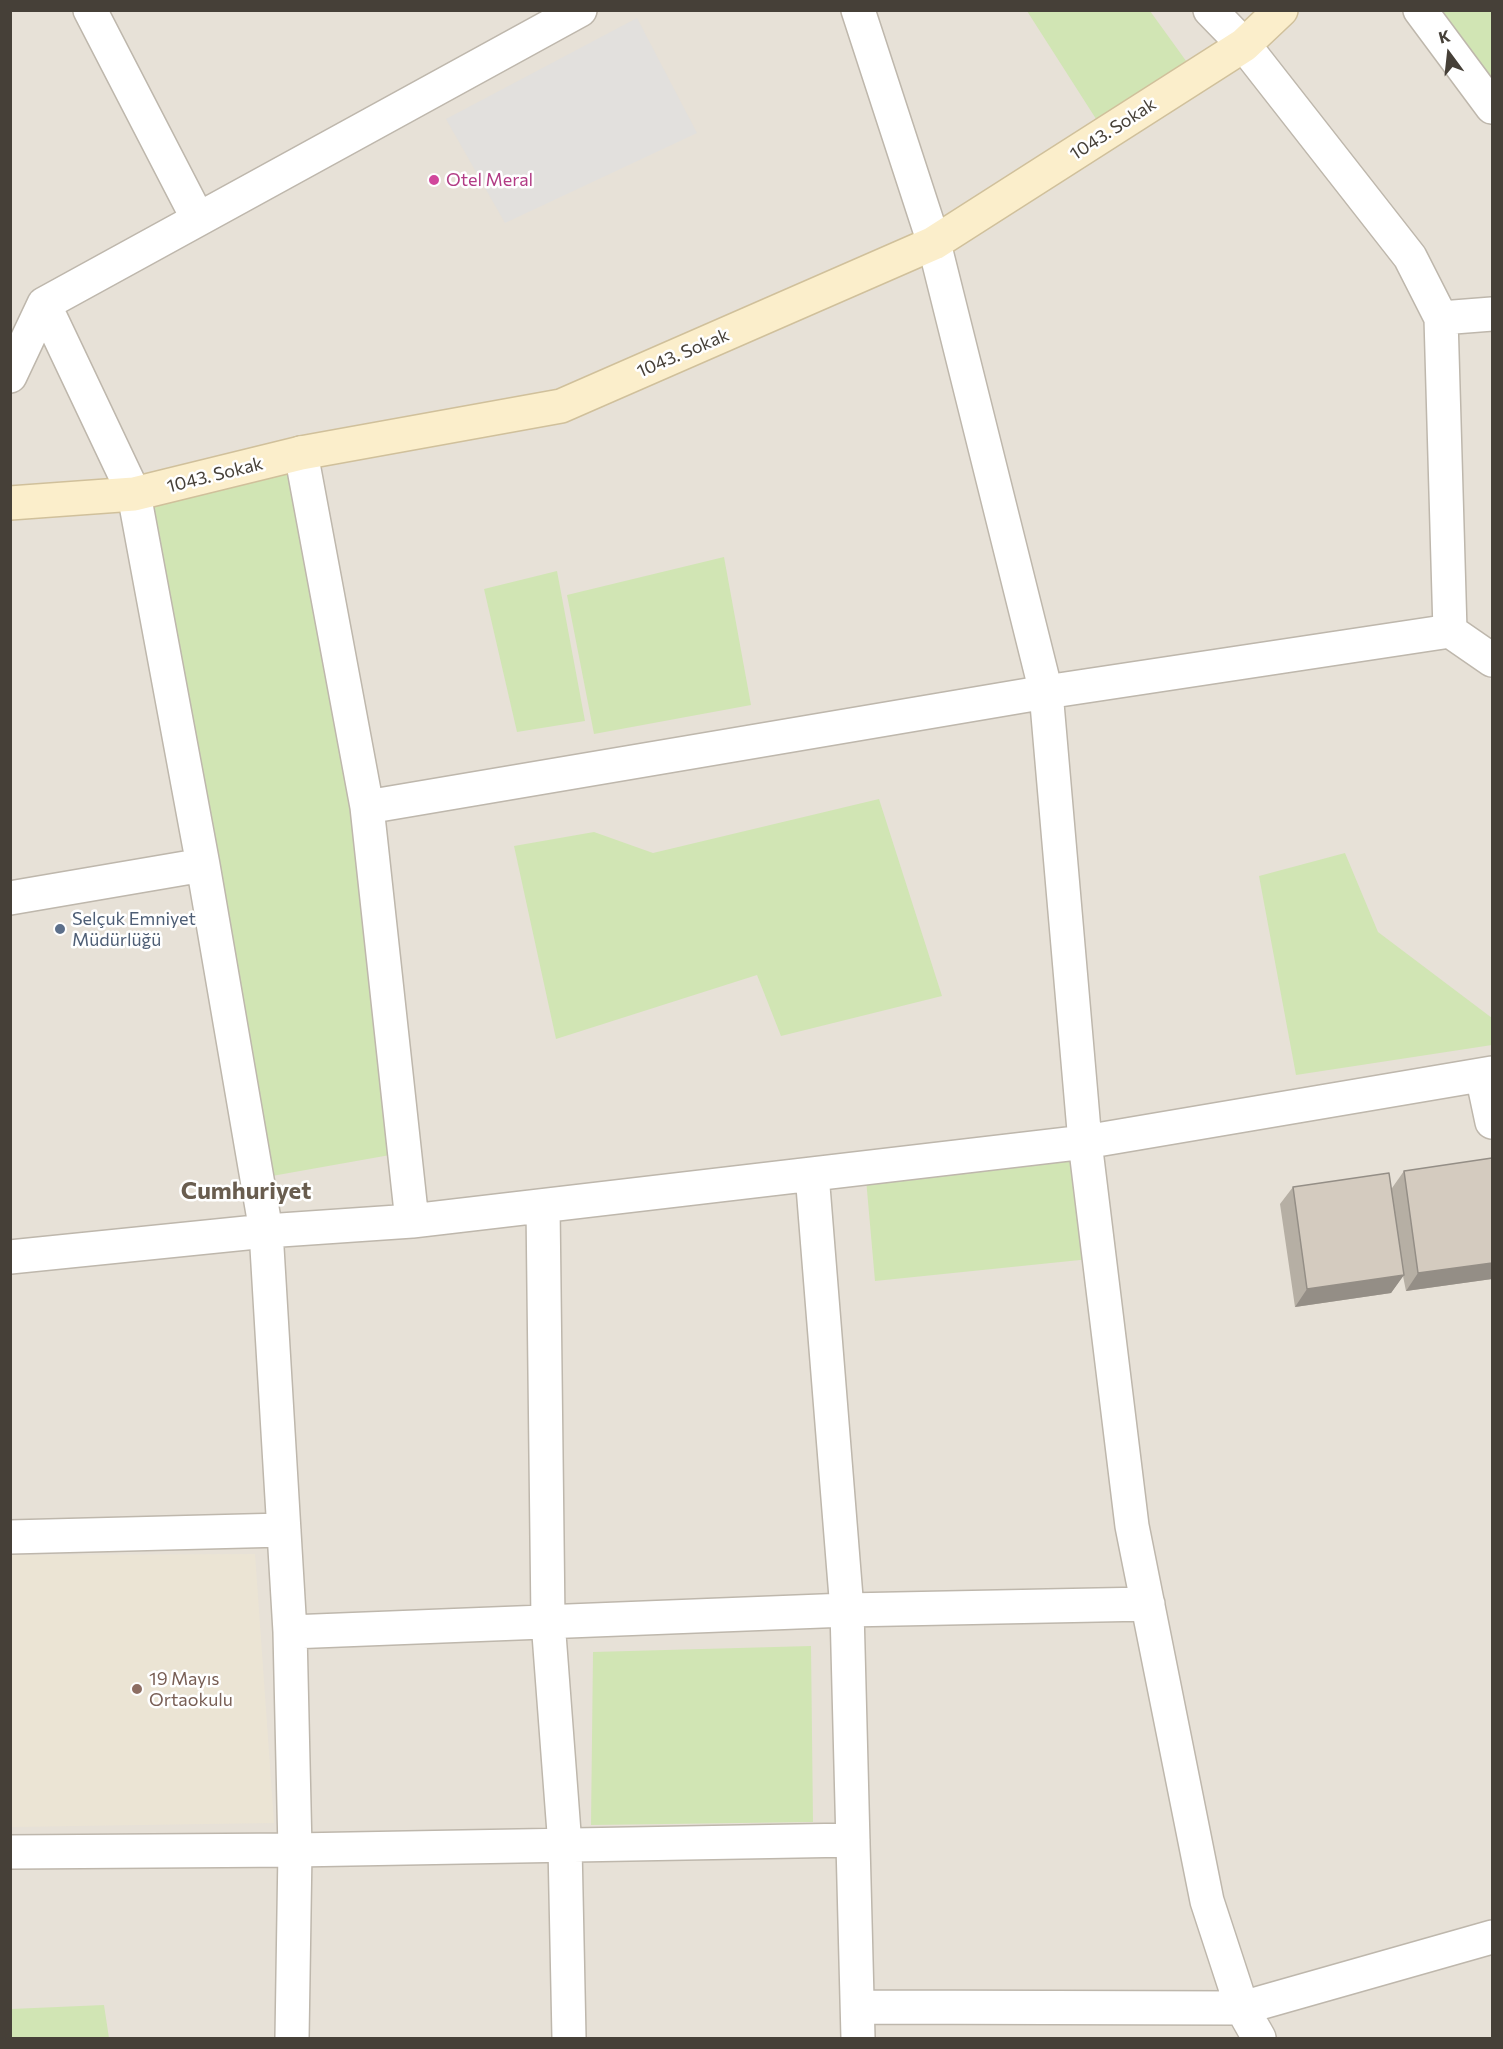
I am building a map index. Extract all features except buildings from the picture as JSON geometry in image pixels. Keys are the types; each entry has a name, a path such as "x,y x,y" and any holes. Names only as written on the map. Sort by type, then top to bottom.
{"street":[{"path":"90,10 198,219"},
{"path":"10,376 44,304 580,10"},
{"path":"858,10 934,243 1046,692 1085,1142 1132,1526 1207,1901 1242,2008 1259,2038"},
{"path":"1210,10 1244,45 1410,257 1441,318 1450,631"},
{"name":"1043. Sokak","path":"10,503 134,494 301,453 561,406 934,243 1244,45 1281,10"},
{"path":"1420,10 1492,106"},
{"path":"44,304 134,494 203,865 266,1230 290,1632 295,1850 292,2038"},
{"path":"1441,318 1492,314"},
{"path":"301,453 367,807 412,1221"},
{"path":"367,807 1046,692 1450,631 1492,660"},
{"path":"10,897 203,865"},
{"path":"10,1257 266,1230 412,1221 1085,1142 1487,1074 1492,1122"},
{"path":"812,1174 847,1610 858,2023 1242,2008 1492,1937"},
{"path":"543,1206 548,1622 566,1846 569,2038"},
{"path":"10,1537 284,1530"},
{"path":"290,1632 847,1610 1148,1604"},
{"path":"10,1852 295,1850 853,1840"}],"shaded area":[{"path":"11,11 1492,11 1492,2038 11,2038"},
{"path":"637,18 697,133 505,223 446,119"},
{"name":"19 Mayıs Ortaokulu","path":"255,1554 274,1823 11,1827 11,1555"}],"green space":[{"path":"1027,11 1150,11 1189,65 1098,122"},
{"path":"1430,11 1492,11 1492,94"},
{"path":"295,470 353,810 390,1155 272,1176 145,502"},
{"path":"724,557 751,705 594,734 567,595"},
{"path":"557,571 585,721 517,732 484,589"},
{"path":"879,799 942,996 781,1036 757,975 556,1039 514,846 594,832 653,853"},
{"path":"1345,853 1378,932 1492,1018 1492,1045 1296,1075 1259,876"},
{"path":"1077,1149 1090,1259 875,1281 866,1179"},
{"path":"811,1646 813,1822 591,1825 593,1652"},
{"path":"104,2005 109,2038 11,2038 11,2009"}],"place":[{"name":"Otel Meral","path":"434,180"},
{"name":"Selçuk Emniyet Müdürlüğü","path":"60,929"},
{"name":"19 Mayıs Ortaokulu","path":"137,1689"}],"district":[{"name":"Cumhuriyet","path":"246,1191"}]}
